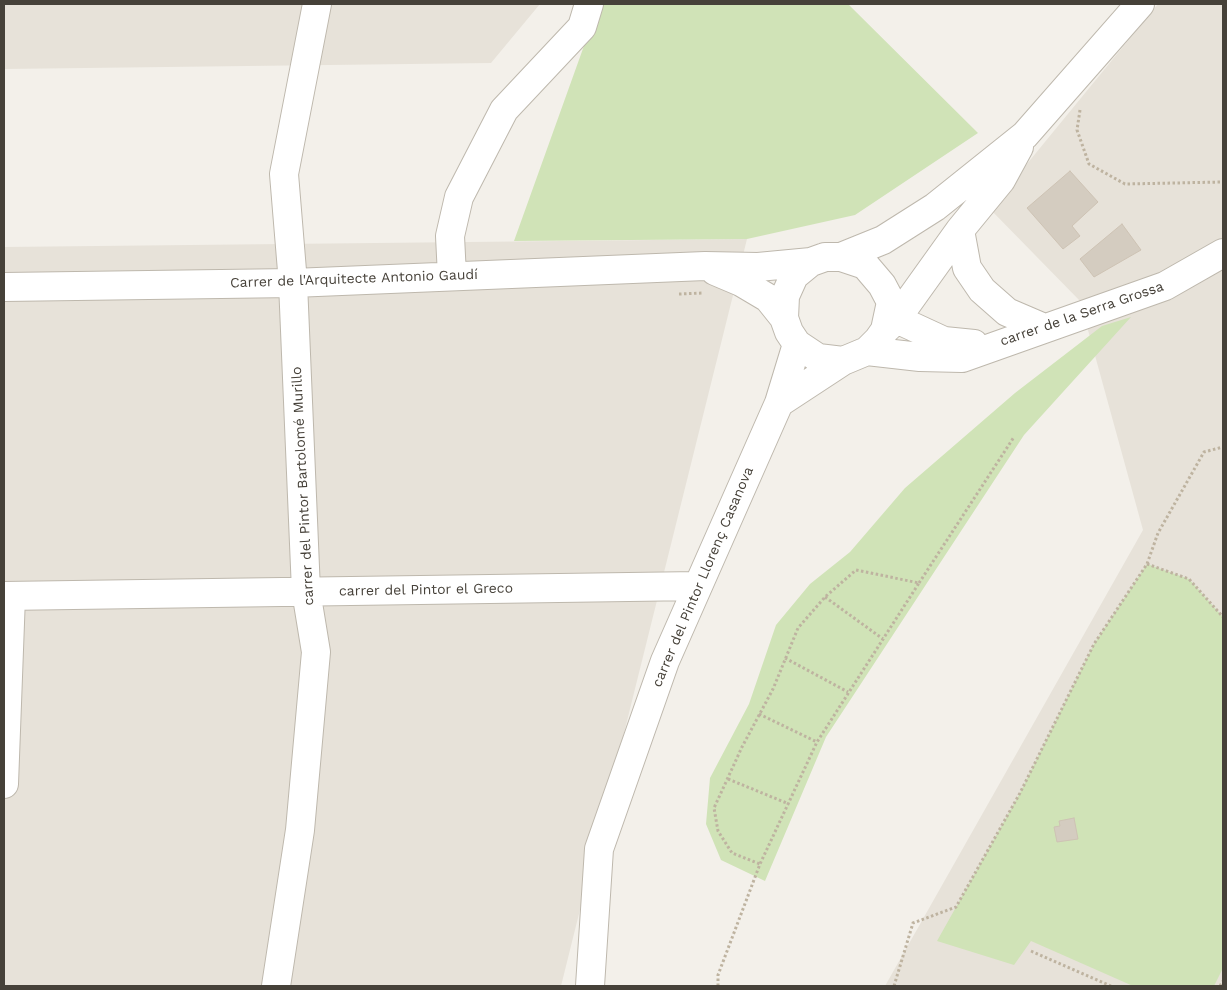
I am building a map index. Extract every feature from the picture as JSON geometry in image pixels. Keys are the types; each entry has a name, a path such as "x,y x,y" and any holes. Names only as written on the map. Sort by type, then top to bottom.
{"street":[{"name":"carrer del Pintor Bartolomé Murillo","path":"276,986 300,830 316,652 306,592 293,283 284,174 316,4"},
{"path":"452,276 450,236 459,197 504,110 582,28 589,4"},
{"path":"841,257 882,240 935,206 1025,135 1140,4"},
{"path":"779,403 855,356 891,317 1001,180 1025,135"},
{"path":"960,230 967,268 982,290 1007,312 1042,327"},
{"name":"carrer de la Serra Grossa","path":"855,356 962,358 1042,327 1165,286 1223,253"},
{"path":"855,356 818,358 797,344 789,332 784,318 784,296 794,276 811,262 825,257 841,257 865,265 882,284 891,317"},
{"name":"Carrer de l'Arquitecte Antonio Gaudí","path":"4,287 293,283 705,266 758,267 811,262"},
{"name":"Carrer de l'Arquitecte Antonio Gaudí","path":"705,266 741,282 768,298 784,318"},
{"name":"carrer de la Serra Grossa","path":"891,317 944,341 992,346"},
{"name":"carrer del Pintor Llorenç Casanova","path":"590,986 598,849 665,661 779,403 797,344"},
{"name":"carrer del Pintor el Greco","path":"7,596 698,586"},
{"path":"4,784 7,596"}],"path":[{"path":"1082,102 1076,130 1089,164 1110,176 1125,184 1223,182"},
{"path":"718,986 718,975 760,864 817,742 1014,437"},
{"path":"894,986 913,923 956,907 1020,793 1094,644 1147,564 1158,533 1204,452 1223,447"},
{"path":"1147,564 1189,579 1223,617"},
{"path":"760,864 732,853 718,831 714,808 760,714 798,628 825,597 856,570 919,584"},
{"path":"825,597 883,639"},
{"path":"785,658 848,692"},
{"path":"760,714 817,742"},
{"path":"728,780 789,804"},
{"path":"1031,951 1111,986"},
{"path":"1220,986 1223,981"}],"shaded area":[{"path":"4,4 540,4 491,63 4,69"},
{"path":"1158,4 1223,4 1223,986 885,986 1143,530 1080,301 990,209"},
{"path":"747,239 561,986 4,986 4,247"}],"green space":[{"path":"599,4 848,4 978,133 855,215 747,239 514,241"},
{"path":"1131,317 1024,435 826,737 765,881 721,860 706,824 710,778 749,704 776,625 810,584 850,552 905,488 1015,393 1102,326"},
{"path":"1147,564 1189,579 1223,617 1223,968 1214,986 1133,986 1031,941 1014,965 937,941 1020,793 1094,644"}],"building":[{"path":"1070,171 1098,202 1072,226 1080,236 1063,249 1027,208"},
{"path":"1122,224 1141,250 1094,277 1080,259"},
{"path":"1074,818 1078,839 1057,842 1054,827 1060,826 1059,821"}]}
